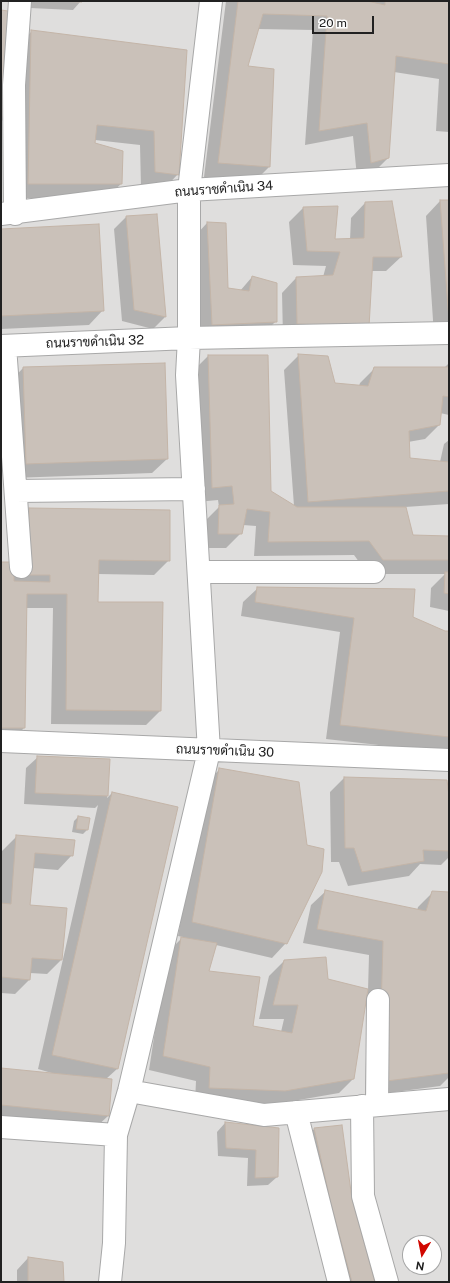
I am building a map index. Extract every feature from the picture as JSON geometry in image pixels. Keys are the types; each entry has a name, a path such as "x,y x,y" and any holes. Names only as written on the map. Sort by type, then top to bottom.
{"street":[{"path":"8,214 14,85 20,1"},
{"path":"110,1282 114,1243 116,1135 129,1091 209,750 187,375 189,338 189,190 211,1"},
{"name":"ถนนราชดำเนิน 34","path":"8,214 189,190 449,175"},
{"name":"ถนนราขดำเนิน 32","path":"3,346 189,338 449,333"},
{"path":"3,346 21,567"},
{"path":"16,491 194,489"},
{"path":"199,572 374,572"},
{"name":"ถนนราขดำเนิน 30","path":"1,741 449,760"},
{"path":"378,1000 363,1196 387,1282"},
{"path":"129,1091 264,1115 449,1099"},
{"path":"296,1112 339,1282"},
{"path":"1,1127 116,1135"}],"shaded area":[{"path":"1,1 449,1 449,1282 1,1282"}],"building":[{"path":"54,1 82,1 82,2"},
{"path":"238,1 367,1 385,5 385,1 449,1 449,64 396,56 389,158 371,163 367,123 319,131 327,16 263,14 248,66 274,69 270,167 218,163"},
{"path":"1,10 8,11 7,117 1,116"},
{"path":"31,30 187,50 179,175 155,172 154,131 97,125 95,143 123,151 122,184 28,184"},
{"path":"440,200 449,200 449,321"},
{"path":"392,201 402,257 373,257 369,327 297,324 296,277 333,275 340,252 307,251 303,207 338,206 335,239 364,238 365,202"},
{"path":"157,214 166,317 134,310 126,216"},
{"path":"207,222 226,223 228,288 249,291 252,276 277,283 277,322 212,325"},
{"path":"99,224 104,311 1,316 1,229"},
{"path":"298,354 328,356 335,383 368,386 374,367 448,367 449,364 449,397 443,396 440,425 409,431 410,458 449,462 449,491 308,502"},
{"path":"208,355 268,355 271,491 297,507 406,507 413,535 449,536 449,560 383,560 369,541 268,542 270,512 247,509 242,534 218,534 219,505 234,504 232,486 212,488"},
{"path":"165,363 168,459 26,464 23,367"},
{"path":"29,508 170,510 170,561 99,560 98,602 163,602 161,711 66,710 67,594 27,594 25,728 1,728 1,562 14,562 14,581 50,582 50,575 28,575"},
{"path":"445,572 449,572 449,594 444,593"},
{"path":"257,587 415,589 413,617 445,631 449,631 449,737 340,725 354,618 255,602"},
{"path":"37,756 110,759 108,796 35,793"},
{"path":"219,768 299,782 307,845 324,849 322,872 287,944 192,922"},
{"path":"344,777 447,780 449,796 449,851 423,850 424,861 362,872 354,848 345,848"},
{"path":"112,792 178,807 118,1069 52,1055"},
{"path":"78,816 90,818 88,830 76,829"},
{"path":"16,835 75,840 73,856 35,853 30,905 67,908 62,960 32,958 30,980 1,977 1,903 11,904"},
{"path":"325,890 426,911 432,891 449,892 449,1073 379,1082 383,941 317,929"},
{"path":"181,937 217,943 209,971 260,977 253,1026 292,1033 298,1005 273,1005 284,960 326,957 328,979 368,989 354,1079 285,1091 209,1088 210,1067 163,1056"},
{"path":"1,1068 112,1079 109,1116 1,1105"},
{"path":"225,1122 279,1128 278,1177 255,1178 256,1150 226,1148"},
{"path":"342,1125 352,1199 375,1282 352,1282 331,1204 314,1128"},
{"path":"28,1257 63,1262 64,1282 28,1282"}]}
